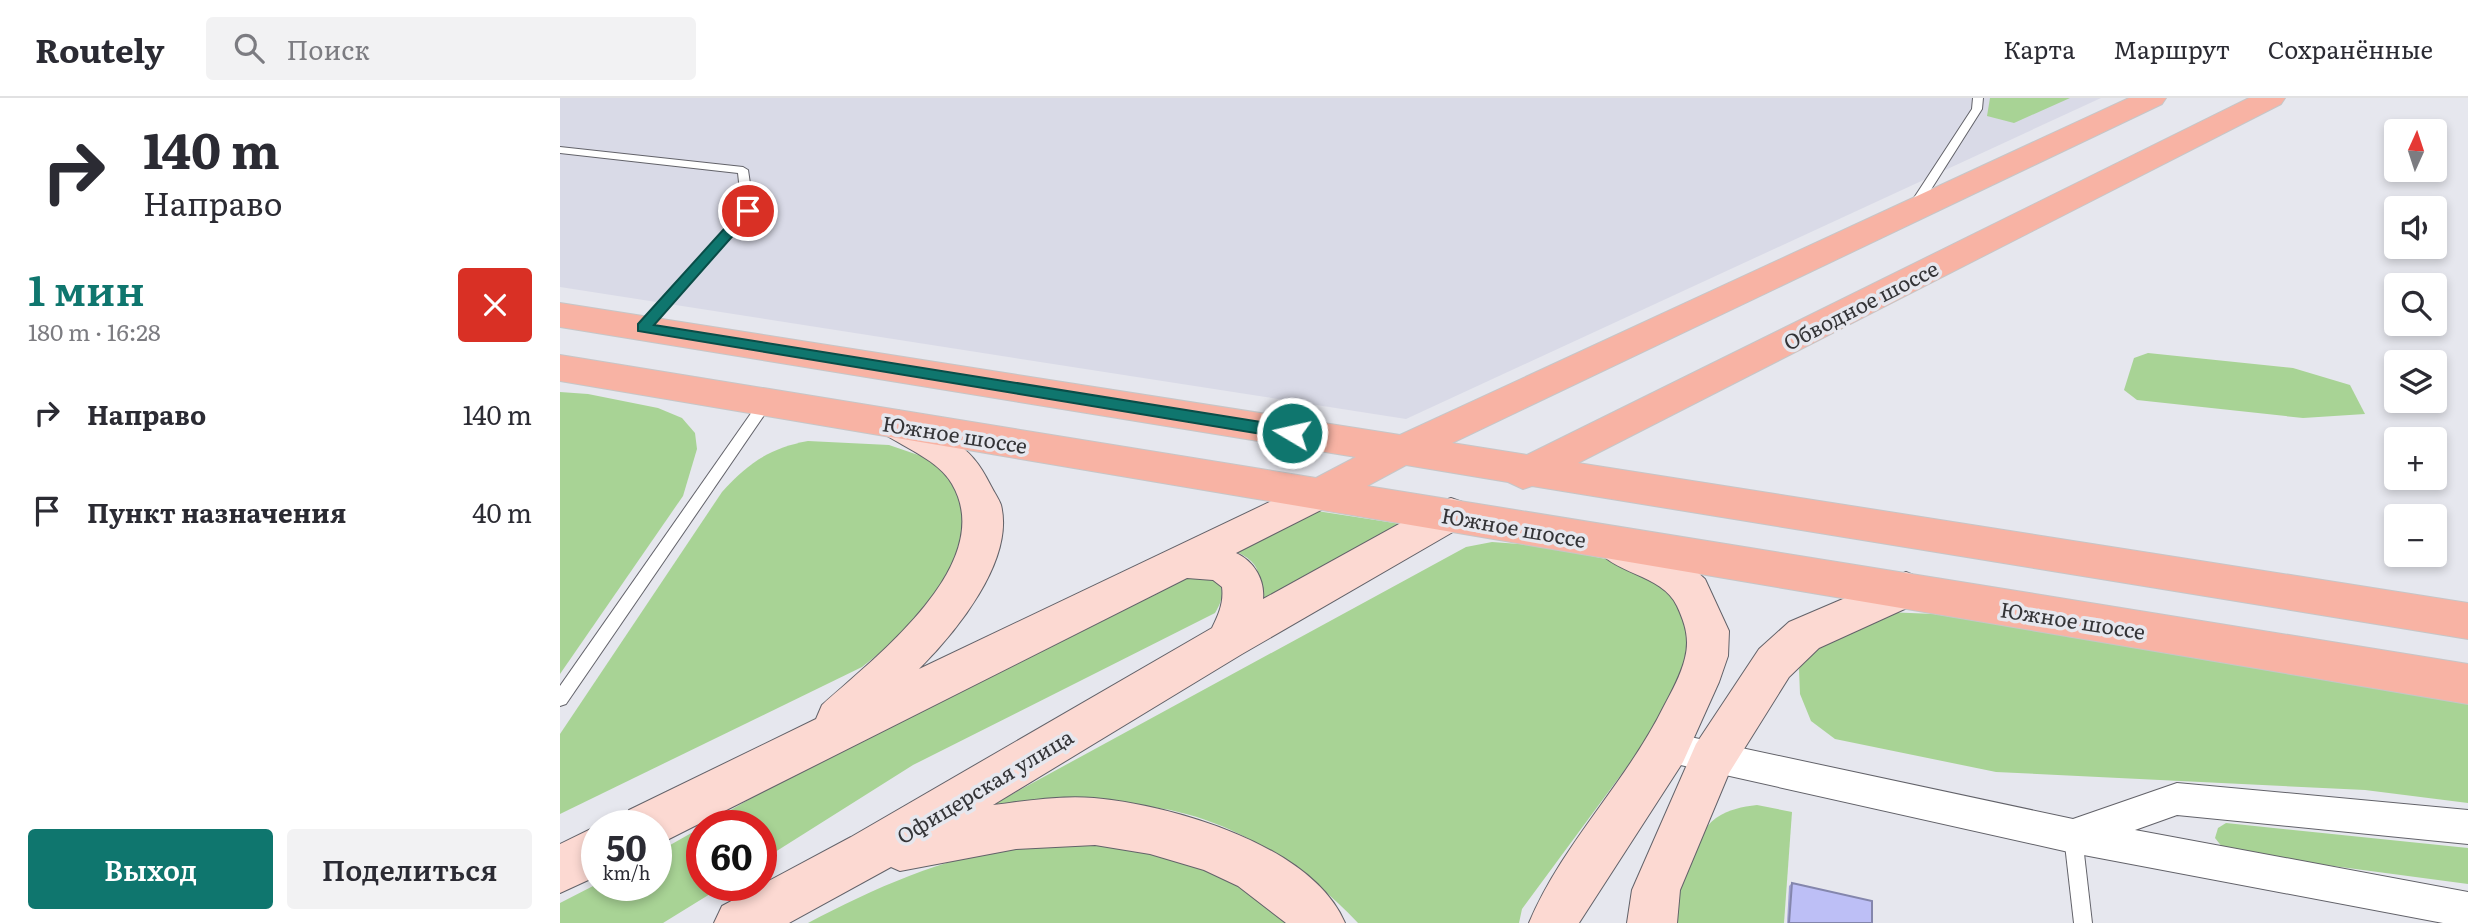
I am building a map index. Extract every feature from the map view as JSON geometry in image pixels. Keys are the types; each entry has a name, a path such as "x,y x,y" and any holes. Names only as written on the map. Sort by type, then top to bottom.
{"main road":[{"path":"672,813 1401,451 2152,98"},
{"name":"Обводное шоссе","path":"1451,514 1527,471 2271,98"},
{"path":"560,315 2468,621"},
{"name":"Южное шоссе","path":"560,368 2468,684"},
{"path":"816,742 931,627 958,594 974,567 982,540 982,505 979,494 965,472 949,457 897,424"},
{"name":"Офицерская улица","path":"739,923 868,854 1227,641 1451,514"},
{"path":"1554,923 1565,899 1667,747 1698,682 1707,656 1708,631 1691,591 1671,573 1612,543"},
{"path":"1182,561 1201,559 1217,562 1229,566 1238,577 1243,603 1227,641"},
{"path":"1652,923 1656,890 1712,759 1773,663 1804,635 1906,590"},
{"path":"868,854 978,830 1086,821 1139,829 1209,846 1254,869 1304,904 1320,923"},
{"path":"560,869 581,858"}],"street":[{"path":"1667,747 2073,836 2468,910"},
{"path":"2073,836 2177,799 2468,827"}],"lane":[{"path":"1912,210 1977,109 1978,98"},
{"path":"560,150 743,170 748,211 643,328"},
{"path":"560,699 766,402"},
{"path":"2073,836 2083,923"}],"shaded area":[{"path":"560,98 2101,98 1406,419 560,287"}],"green space":[{"path":"1990,98 2070,98 2014,123 1987,116"},
{"path":"2148,353 2293,368 2350,385 2365,414 2303,418 2137,400 2124,390 2134,358"},
{"path":"560,392 588,394 658,408 682,418 695,433 697,449 683,496 560,674"},
{"path":"808,441 889,445 927,458 950,479 964,507 961,563 907,631 862,667 560,814 560,734 722,492 761,458 782,448"},
{"path":"1304,509 1401,524 1252,610 1259,576 1253,563 1237,552"},
{"path":"1492,542 1534,545 1622,562 1665,582 1691,625 1685,688 1522,909 1519,923 1358,923 1310,879 1256,843 1227,828 1165,809 1118,805 948,829 1466,547"},
{"path":"1187,571 1218,579 1222,597 1215,613 913,765 777,851 777,810 731,810 874,727"},
{"path":"1886,612 1934,614 2468,702 2468,803 2365,790 1996,772 1835,739 1811,721 1800,694 1799,669 1808,651"},
{"path":"1757,805 1792,812 1784,923 1675,923 1687,866 1707,826 1726,812"},
{"path":"2226,823 2468,848 2468,884 2251,855 2223,848 2215,838 2218,828"},
{"path":"686,836 686,901 699,901 663,923 560,923 560,903 581,892 581,901 672,901 672,844"},
{"path":"1116,842 1214,869 1287,923 808,923 886,885 968,857 1036,845"}],"building":[{"path":"1792,883 1872,901 1872,923 1789,923"}],"route":[{"path":"748,211 643,328 1292,433"}]}
